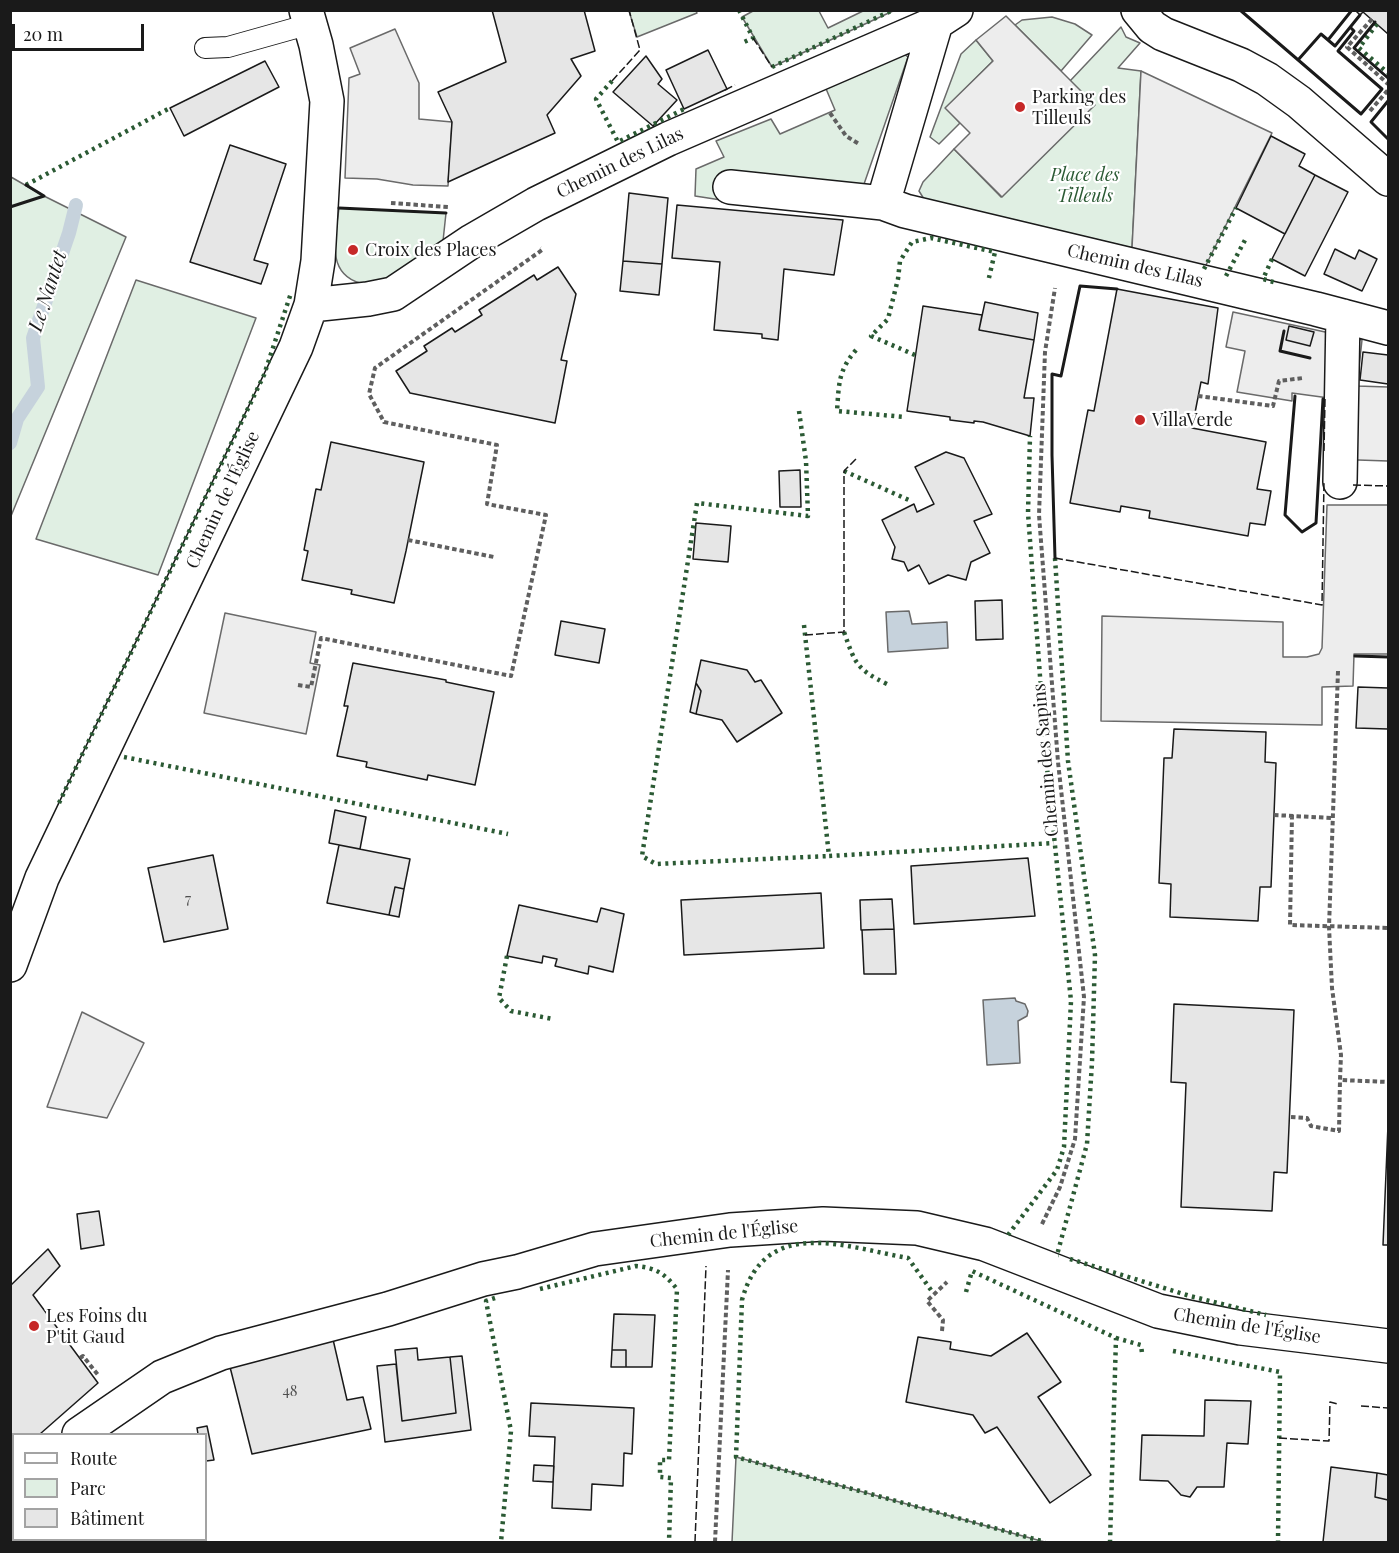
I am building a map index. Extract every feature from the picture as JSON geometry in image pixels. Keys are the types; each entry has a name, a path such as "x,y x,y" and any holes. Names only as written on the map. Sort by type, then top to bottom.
{"street":[{"path":"1138,10 1152,27 1163,34 1241,64 1274,84 1299,102 1389,179"},
{"name":"Chemin de l'Église","path":"10,965 42,878 296,347 311,305 318,261 327,101 308,17"},
{"name":"Chemin des Lilas","path":"311,305 368,300 393,294 472,241 523,211 668,139 812,78 946,17"},
{"name":"Chemin des Lilas","path":"883,203 894,160 946,17"},
{"name":"Chemin des Lilas","path":"730,187 883,203 905,211 1389,328"},
{"path":"1340,482 1343,316"},
{"name":"Chemin de l'Église","path":"80,1433 162,1377 221,1353 387,1310 483,1280 596,1250 730,1230 823,1224 917,1227 985,1244 1158,1311 1241,1328 1389,1346"}],"lane":[{"path":"206,48 228,47 308,17"}],"path":[{"path":"1372,19 1347,47 1389,84"},
{"path":"812,78 833,119 846,136 878,155 894,160"},
{"path":"1367,115 1389,90"},
{"path":"391,203 448,207"},
{"path":"297,685 311,687 321,638 511,676 546,515 487,504 497,445 384,422 369,394 375,368 542,250 523,211"},
{"name":"Chemin des Sapins","path":"1025,1258 1060,1187 1075,1139 1084,997 1058,762 1039,515 1045,352 1061,248"},
{"path":"1198,396 1273,406 1279,381 1309,378"},
{"path":"408,540 494,557"},
{"path":"1290,1117 1307,1118 1311,1126 1339,1131 1341,1055 1332,988 1329,927 1338,670"},
{"path":"1274,815 1332,818"},
{"path":"1292,815 1290,925 1389,928"},
{"path":"1340,1080 1389,1082"},
{"path":"715,1542 730,1230"},
{"path":"942,1331 943,1320 927,1301 947,1282"}],"green space":[{"path":"629,11 696,11 697,13 637,37"},
{"path":"753,11 819,11 828,28 863,11 893,11 772,67 742,17"},
{"path":"1052,17 1075,24 1092,35 1061,71 1015,25 1022,20"},
{"name":"Place des Tilleuls","path":"1121,27 1126,37 1140,43 1118,68 1141,71 1132,248 924,199 919,191 923,182 954,149 1001,197 1094,105 1070,81"},
{"path":"976,40 993,61 946,108 960,123 939,144 930,137 961,54"},
{"path":"904,54 908,57 863,187 721,200 695,196 696,169 724,157 716,141 771,119 780,134 835,110 824,84"},
{"path":"11,177 126,237 11,516"},
{"path":"339,208 446,213 443,241 387,282 374,285 360,283 349,278 337,262 335,241"},
{"path":"136,280 256,318 158,575 36,539"},
{"path":"736,1457 1041,1541 1045,1542 732,1542"},
{"path":"12,1488 12,1541 184,1542 11,1542"}],"shaded area":[{"name":"Parking des Tilleuls","path":"1006,16 1095,105 1002,197 954,149 970,133 945,108 993,61 976,40"},
{"path":"395,29 419,83 419,119 452,122 448,186 345,178 349,78 360,74 350,48"},
{"path":"1141,71 1272,133 1204,269 1132,248"},
{"path":"1233,312 1362,340 1357,386 1388,387 1388,461 1328,459 1329,398 1292,393 1292,401 1237,392 1245,351 1226,347"},
{"path":"1327,505 1388,505 1388,654 1354,654 1353,686 1322,687 1322,725 1101,721 1102,616 1283,622 1283,657 1307,657 1319,654 1322,648"},
{"path":"909,611 912,624 947,622 948,648 888,652 886,612"},
{"path":"225,613 316,632 310,663 320,665 306,734 204,713"},
{"path":"1015,998 1016,1001 1025,1004 1028,1011 1027,1016 1018,1021 1020,1063 987,1065 983,1000"},
{"path":"82,1012 144,1043 107,1118 47,1107"}],"building":[{"path":"492,10 584,10 595,51 571,59 581,76 547,115 555,133 448,182 452,122 438,92 506,62"},
{"path":"1355,10 1388,10 1388,34 1363,12 1360,15"},
{"path":"708,50 727,89 684,109 666,70"},
{"path":"646,56 662,79 658,84 677,100 653,126 613,92"},
{"path":"265,61 279,87 184,136 170,108"},
{"path":"1271,136 1305,154 1299,166 1315,175 1285,234 1236,208"},
{"path":"230,145 286,164 254,260 268,264 261,284 190,262"},
{"path":"1315,175 1348,192 1305,276 1272,259"},
{"path":"629,193 668,198 662,264 623,261"},
{"path":"677,205 843,220 834,275 784,269 778,340 762,338 762,334 714,330 720,262 672,258"},
{"path":"1335,249 1355,259 1359,250 1377,259 1362,291 1324,274"},
{"path":"623,261 662,264 659,295 620,291"},
{"path":"558,267 576,294 561,360 567,361 555,423 410,393 396,371 427,351 424,346 452,328 455,332 482,315 479,310 534,275 537,280"},
{"name":"VillaVerde","path":"1117,289 1218,308 1208,384 1201,382 1192,428 1266,442 1257,489 1271,491 1265,525 1250,523 1248,536 1149,518 1150,511 1121,506 1120,512 1070,503 1088,410 1094,411"},
{"path":"985,302 1038,313 1034,340 979,330"},
{"path":"923,306 982,315 979,330 1034,340 1024,398 1034,398 1030,436 983,422 950,420 950,417 907,411"},
{"path":"1289,326 1314,332 1310,346 1286,340"},
{"path":"1363,352 1388,355 1388,384 1360,380"},
{"path":"331,442 424,462 394,603 351,594 352,590 302,580 308,551 304,550 316,489 321,490"},
{"path":"946,452 964,458 992,514 974,521 990,553 971,562 966,580 948,575 929,584 919,565 908,571 904,562 892,559 895,547 882,520 914,504 917,512 934,504 915,467"},
{"path":"800,470 801,507 780,507 779,471"},
{"path":"696,523 731,526 728,562 693,559"},
{"path":"1002,600 1003,639 976,640 975,601"},
{"path":"561,621 605,629 599,663 555,655"},
{"path":"701,660 747,670 755,682 761,680 782,713 737,742 722,720 696,714 701,691 696,683"},
{"path":"353,663 446,680 446,682 494,692 475,785 428,775 427,780 366,767 367,762 337,756 348,706 344,706"},
{"path":"696,683 701,691 696,714 690,712"},
{"path":"1358,687 1388,688 1388,729 1356,728"},
{"path":"1174,729 1266,732 1265,762 1276,763 1271,887 1260,887 1258,921 1170,917 1171,884 1159,883 1164,758 1172,758"},
{"path":"335,810 366,817 360,849 329,843"},
{"path":"339,845 410,859 404,889 395,887 389,915 327,903"},
{"path":"213,855 228,929 164,942 148,868"},
{"path":"1028,858 1035,916 914,924 911,866"},
{"path":"395,887 404,889 399,917 389,915"},
{"path":"821,893 824,948 684,955 681,900"},
{"path":"892,899 894,929 861,930 860,900"},
{"path":"519,905 597,922 601,908 624,914 613,972 589,966 588,974 555,966 557,959 543,956 542,963 507,956"},
{"path":"894,929 896,974 864,974 862,930"},
{"path":"1174,1004 1294,1010 1287,1173 1274,1172 1272,1211 1181,1207 1186,1083 1171,1082"},
{"path":"1388,1125 1388,1245 1383,1245"},
{"path":"99,1211 104,1245 81,1249 77,1214"},
{"name":"Les Foins du P'tit Gaud","path":"48,1249 60,1266 33,1295 98,1383 41,1433 12,1433 12,1460 10,1461 10,1286"},
{"path":"614,1314 655,1315 652,1367 626,1367 626,1350 612,1350"},
{"path":"1027,1333 1061,1382 1038,1397 1091,1475 1050,1503 997,1427 985,1433 973,1415 906,1402 918,1337 951,1342 950,1349 991,1356"},
{"path":"332,1335 347,1400 363,1397 371,1429 252,1454 230,1367"},
{"path":"417,1348 418,1360 450,1357 456,1413 402,1421 395,1350"},
{"path":"612,1350 626,1350 626,1367 611,1367"},
{"path":"462,1356 471,1430 385,1442 377,1366 396,1364 402,1421 456,1413 450,1357"},
{"path":"1205,1400 1251,1401 1248,1444 1227,1443 1224,1487 1197,1487 1190,1497 1181,1495 1168,1481 1140,1480 1142,1435 1204,1436"},
{"path":"531,1403 634,1408 632,1454 624,1453 623,1486 592,1484 591,1510 552,1508 555,1437 529,1436"},
{"path":"207,1426 214,1460 207,1461 207,1433 198,1433 197,1428"},
{"path":"534,1465 554,1466 553,1482 533,1481"},
{"path":"1331,1467 1377,1473 1375,1497 1388,1500 1388,1542 1323,1542"},
{"path":"1377,1473 1388,1475 1388,1500 1375,1497"}],"waterway":[{"name":"Le Nantet","path":"10,443 17,419 38,387 33,338 69,233 76,205"}],"hedge":[{"path":"739,10 753,38 742,43"},
{"path":"772,67 893,10"},
{"path":"1377,24 1359,48 1388,73"},
{"path":"612,81 596,99 618,142 684,109"},
{"path":"26,185 170,108"},
{"path":"1204,269 1236,208"},
{"path":"915,355 871,336 888,319 900,261 912,242 931,238 995,252 988,282"},
{"path":"1226,276 1245,240"},
{"path":"1272,259 1263,279 1277,283"},
{"path":"59,803 264,375 291,293"},
{"path":"856,350 843,371 839,385 837,411 905,417"},
{"path":"799,411 806,461 808,516 697,503 642,856 656,864 829,856"},
{"path":"1008,1235 1057,1170 1064,1147 1071,1001 1046,758 1028,513 1030,436"},
{"path":"844,471 911,501"},
{"path":"1055,558 1068,761 1095,955 1087,1144 1057,1255 1059,1255"},
{"path":"804,625 829,856 1054,843"},
{"path":"844,632 858,664 869,674 887,684"},
{"path":"124,757 508,834"},
{"path":"507,956 499,998 511,1011 553,1019"},
{"path":"931,1290 908,1258 834,1244 810,1243 788,1246 769,1256 753,1273 742,1300 736,1457 1045,1542"},
{"path":"1070,1259 1190,1296 1266,1315"},
{"path":"540,1289 636,1266 659,1272 677,1289 669,1460 660,1460 660,1477 671,1478 669,1542"},
{"path":"966,1292 972,1271 1116,1338 1110,1542"},
{"path":"495,1298 486,1301 511,1431 501,1542"},
{"path":"1116,1338 1141,1345 1142,1353"},
{"path":"1173,1351 1280,1372 1278,1542"}],"fence":[{"path":"612,81 640,50 629,10"},
{"path":"753,38 772,67"},
{"path":"725,90 735,85"},
{"path":"1324,451 1325,399"},
{"path":"805,635 844,632 844,471 858,457"},
{"path":"1055,558 1322,605 1324,481"},
{"path":"1353,485 1388,486"},
{"path":"695,1542 706,1266"},
{"path":"1279,1438 1329,1441 1330,1402 1338,1404"},
{"path":"1361,1406 1388,1408"}],"wall":[{"path":"1240,10 1361,114 1382,89 1338,51 1354,31 1351,28"},
{"path":"1328,40 1352,10"},
{"path":"1298,60 1321,34 1335,46 1360,15"},
{"path":"1375,22 1354,48 1388,78"},
{"path":"1388,101 1371,122 1388,139"},
{"path":"10,207 44,196 26,185"},
{"path":"339,208 446,213"},
{"path":"1055,558 1052,374 1061,376 1080,286 1117,289"},
{"path":"1284,331 1280,351 1310,358"},
{"path":"1295,396 1285,515 1302,532 1316,523 1323,399"},
{"path":"1355,656 1388,657"}],"place":[{"name":"Parking des Tilleuls","path":"1020,107"},
{"name":"Croix des Places","path":"353,250"},
{"name":"VillaVerde","path":"1140,420"},
{"name":"Les Foins du P'tit Gaud","path":"34,1326"}]}
